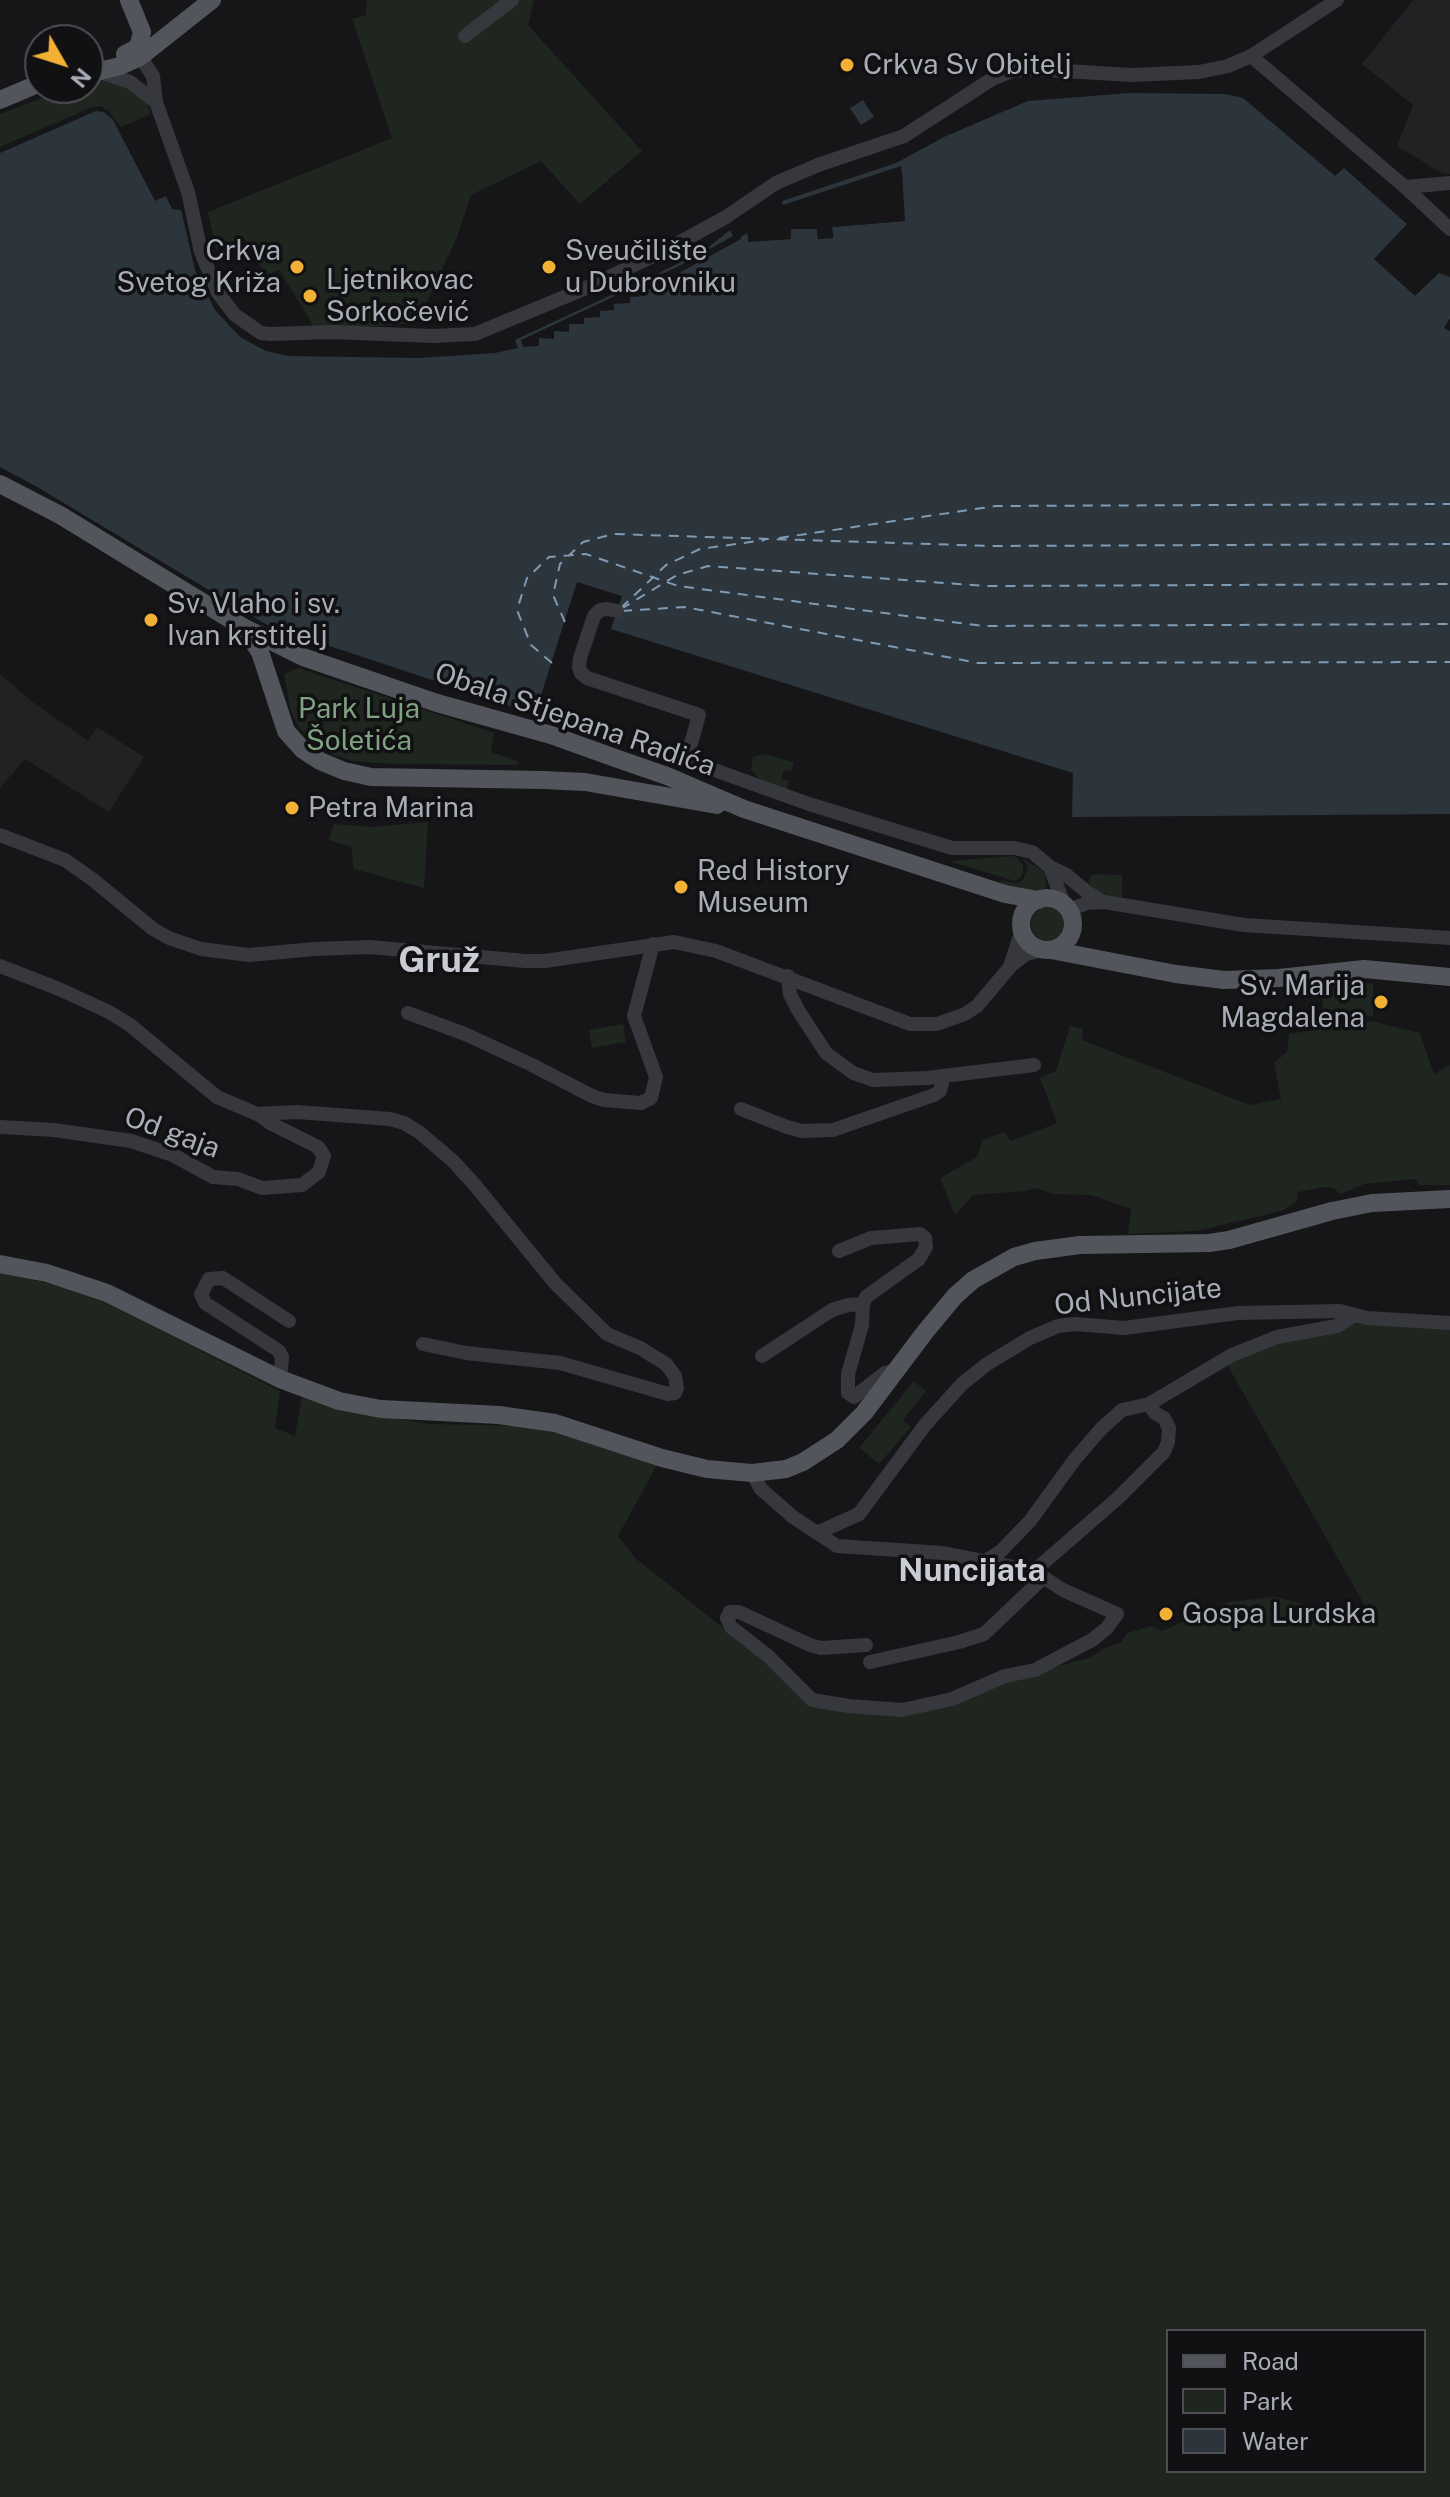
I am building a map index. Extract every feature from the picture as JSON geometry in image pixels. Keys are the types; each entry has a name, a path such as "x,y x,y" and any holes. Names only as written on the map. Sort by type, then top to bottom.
{"main road":[{"path":"129,0 141,26 137,53"},
{"path":"104,68 120,66 212,0"},
{"path":"141,26 155,33 170,32"},
{"path":"0,100 24,90"},
{"name":"Obala Stjepana Radića","path":"0,484 60,515 243,627 303,657 437,703 551,735 667,776 744,809"},
{"name":"Obala Stjepana Radića","path":"243,627 256,644 286,731 320,761 355,774 371,777 544,780 610,787 744,809"},
{"path":"271,688 280,661 303,657"},
{"path":"610,787 615,780 618,759"},
{"path":"744,809 1005,894 1050,898 1067,907 1074,923 1065,944 1047,950"},
{"path":"1005,894 1016,905 1029,943 1047,950 1105,961 1224,980 1268,979 1364,969 1450,977"},
{"path":"1022,924 1025,910 1040,899"},
{"path":"1073,931 1080,943 1105,961"},
{"path":"0,1264 47,1273 107,1293 280,1379 339,1401 381,1409 499,1415 555,1423 692,1465 752,1473 786,1469 820,1453 850,1428 955,1296 973,1280 1014,1257 1080,1245 1209,1243 1372,1203 1450,1199"}],"street":[{"path":"465,36 512,0"},
{"path":"137,53 139,74 152,98 188,192 201,252 218,293 235,315 261,333 270,334 331,332 433,336 475,334 579,291 662,252 726,217 776,183 818,165 904,136 975,88 1012,71 1032,69 1131,75 1199,72 1228,66 1251,56 1337,0"},
{"path":"1251,56 1450,229"},
{"path":"104,73 122,78 152,98"},
{"path":"1405,187 1450,183"},
{"path":"617,611 600,610 594,616 580,658 581,673 587,678 699,715 689,751 691,759 700,766 952,848 1023,850 1039,857 1052,873 1067,907 1104,902 1244,925 1450,938"},
{"path":"0,835 52,854 78,868 139,918 169,938 218,952 249,955 370,947 545,961 674,942 693,945 788,976 910,1024 924,1025 949,1020 977,1006 1010,967 1026,954 1047,950"},
{"path":"1040,899 1052,887 1052,873"},
{"path":"1052,873 1065,874 1104,902"},
{"path":"1010,967 1022,924"},
{"path":"408,1013 478,1040 592,1096 641,1103 651,1098 656,1077 634,1016 653,944"},
{"path":"0,966 109,1012 130,1025 217,1097 257,1114 297,1112 390,1119 419,1132 453,1161 555,1283 607,1334 640,1348 672,1370 677,1382 675,1393 668,1394 560,1363 466,1353 423,1344"},
{"path":"788,976 790,994 826,1053 853,1073 873,1080 899,1081 1034,1065"},
{"path":"741,1109 802,1131 833,1130 934,1095 940,1091 940,1076"},
{"name":"Od gaja","path":"0,1127 54,1130 131,1141 173,1155 213,1177 238,1179 262,1188 302,1185 319,1172 324,1156 318,1147 257,1114"},
{"path":"839,1251 871,1238 920,1234 925,1238 926,1247 919,1259 866,1297 862,1325 848,1374 850,1397 859,1394 885,1373 896,1371"},
{"path":"280,1379 282,1357 279,1351 205,1303 201,1294 209,1279 223,1278 289,1321"},
{"path":"762,1356 832,1310 863,1304"},
{"name":"Od Nuncijate","path":"817,1533 859,1514 925,1425 962,1384 987,1364 1030,1338 1058,1326 1075,1324 1124,1328 1238,1313 1340,1311 1367,1318 1450,1323"},
{"name":"Od Nuncijate","path":"984,1562 1000,1552 1030,1521 1062,1476 1101,1429 1122,1410 1149,1404 1232,1355 1277,1337 1337,1326 1354,1315"},
{"path":"870,1662 984,1634 1038,1574 1164,1452 1169,1428 1164,1418 1155,1413 1149,1404"},
{"path":"752,1473 761,1489 793,1517 837,1546 943,1553 1038,1574 1063,1590 1117,1614 1107,1628 1092,1640 1035,1670 1005,1676 952,1699 902,1710 812,1700 768,1656 731,1627 727,1618 730,1612 739,1612 821,1648 866,1645"}],"shaded area":[{"path":"1413,0 1450,0 1450,174 1443,174 1397,146 1413,105 1362,64"},
{"path":"0,674 30,700 88,741 97,727 144,757 109,812 25,759 0,788"}],"green space":[{"path":"367,0 534,0 528,25 642,151 580,204 541,161 471,195 457,237 417,323 316,330 279,270 266,276 243,237 216,249 208,212 392,138 352,19 366,15"},
{"path":"104,79 117,82 144,97 151,114 121,127 101,106 90,108 0,147 0,114 27,104 104,104"},
{"name":"Park Luja Šoletića","path":"298,668 494,733 491,752 517,761 519,765 393,764 354,761 333,755 300,729 291,712 284,674"},
{"path":"765,754 794,762 791,772 784,770 781,779 789,781 786,791 761,781 751,770 753,757"},
{"path":"428,822 424,888 354,869 351,847 329,840 334,824 373,827"},
{"path":"1015,856 1023,865 1023,872 1015,881 948,861"},
{"path":"1023,859 1045,874 1046,888 1041,893 999,885 1001,881 1018,883 1023,880 1028,868"},
{"path":"1122,875 1122,902 1089,884 1090,876"},
{"path":"1048,907 1060,912 1065,924 1060,936 1048,941 1036,936 1031,924 1036,912"},
{"path":"1373,983 1373,1016 1323,1019 1322,987"},
{"path":"1371,1021 1420,1033 1434,1074 1450,1065 1450,1185 1419,1185 1416,1179 1364,1184 1341,1194 1333,1188 1324,1187 1298,1192 1297,1201 1284,1210 1196,1231 1128,1234 1131,1209 1092,1195 1053,1194 1036,1188 973,1195 955,1215 940,1178 977,1157 982,1140 1005,1132 1011,1141 1057,1123 1040,1078 1056,1071 1070,1026 1083,1029 1082,1040 1250,1105 1281,1099 1274,1063 1287,1052 1289,1034"},
{"path":"623,1024 626,1042 592,1048 589,1030"},
{"path":"0,1271 110,1304 280,1391 275,1428 295,1436 302,1397 347,1410 428,1424 535,1426 658,1463 618,1536 635,1558 756,1654 809,1707 879,1713 1089,1658 1121,1642 1127,1633 1152,1626 1162,1631 1228,1602 1275,1597 1308,1605 1368,1611 1226,1363 1256,1349 1353,1322 1450,1328 1450,2497 0,2497"},
{"path":"914,1381 926,1391 903,1420 911,1427 879,1464 859,1448"}],"water":[{"path":"1130,93 1225,94 1243,98 1335,176 1344,168 1407,224 1374,259 1415,296 1439,273 1450,277 1450,318 1444,328 1450,331 1450,814 1072,817 1073,773 611,629 622,596 577,582 535,714 269,626 0,467 0,153 96,111 104,112 113,120 155,201 166,196 172,209 181,210 195,270 215,310 240,337 266,351 288,356 419,358 495,353 518,348 515,340 671,267 710,246 730,230 733,236 679,266 681,272 747,233 749,241 791,239 791,229 817,229 818,239 833,237 832,227 904,221 901,166 783,205 782,201 896,163 944,137 1028,101"},
{"path":"863,100 874,117 861,125 850,108"}],"pier":[{"path":"902,170 905,221 832,227 833,238 818,239 817,229 791,229 791,239 748,242 748,229 752,237 787,235 790,225 818,225 821,234 828,234 831,223 901,217 898,171"},
{"path":"892,196 893,213 868,213 868,197"},
{"path":"679,266 681,273 660,284 660,289 645,289 645,296 630,297 630,303 614,304 614,310 600,311 600,317 584,318 584,324 569,324 569,332 554,331 554,339 539,338 539,346 523,347 521,340"}],"ferry route":[{"path":"779,538 996,506 1450,504"},
{"path":"565,622 553,595 560,564 583,542 614,534 992,546 1450,544"},
{"path":"621,608 666,565 700,549 765,540"},
{"path":"552,663 531,645 517,610 527,578 549,557 586,554 678,586 983,626 1450,624"},
{"path":"621,609 677,575 708,566 987,586 1450,584"},
{"path":"622,611 685,607 978,663 1450,662"}],"place":[{"name":"Crkva Sv Obitelj","path":"847,65"},
{"name":"Crkva Svetog Križa","path":"297,267"},
{"name":"Sveučilište u Dubrovniku","path":"549,267"},
{"name":"Ljetnikovac Sorkočević","path":"310,296"},
{"name":"Sv. Vlaho i sv. Ivan krstitelj","path":"151,620"},
{"name":"Petra Marina","path":"292,808"},
{"name":"Red History Museum","path":"681,887"},
{"name":"Sv. Marija Magdalena","path":"1381,1002"},
{"name":"Gospa Lurdska","path":"1166,1614"}],"district":[{"name":"Gruž","path":"439,961"},
{"name":"Nuncijata","path":"972,1571"}]}
